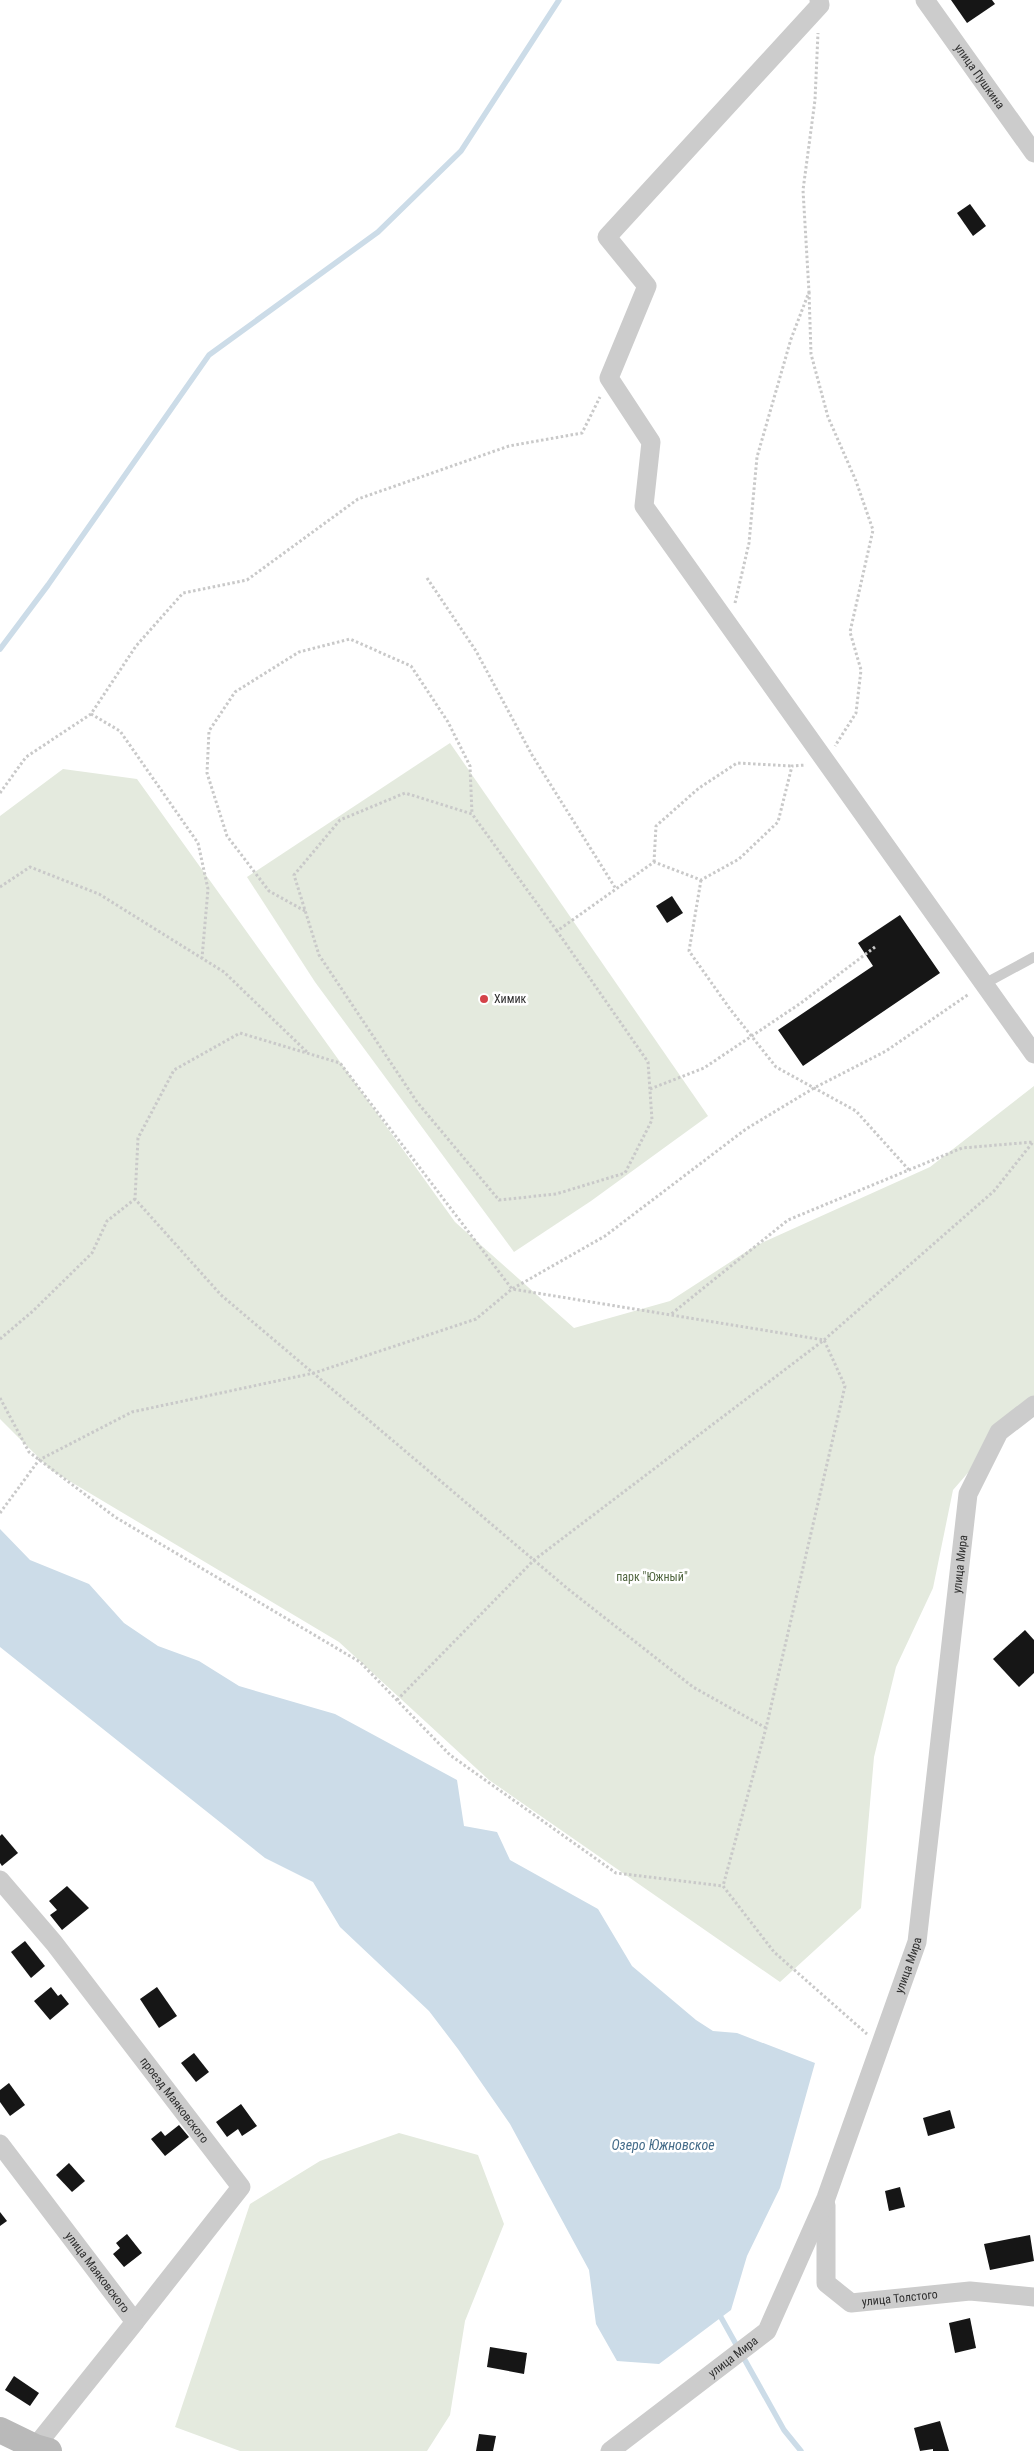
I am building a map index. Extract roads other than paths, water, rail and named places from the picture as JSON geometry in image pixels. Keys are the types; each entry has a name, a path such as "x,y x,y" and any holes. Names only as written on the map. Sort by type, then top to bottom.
{"main road":[{"path":"0,2430 42,2449"}],"street":[{"name":"улица Пушкина","path":"925,0 1034,153"},
{"path":"819,2 607,237 647,286 609,378 651,442 644,506 1034,1054"},
{"name":"улица Мира","path":"610,2451 766,2331 826,2198 918,1942 968,1494 999,1432 1034,1406"},
{"name":"проезд Маяковского","path":"0,1880 54,1943 241,2187 135,2322"},
{"name":"улица Маяковского","path":"0,2144 135,2322 42,2449"},
{"name":"улица Толстого","path":"826,2198 826,2283 851,2303 970,2291 1034,2297"}],"lane":[{"path":"984,984 1034,957"}],"water":[{"name":"Озеро Южновское","path":"0,1529 30,1560 89,1584 124,1623 158,1646 199,1661 239,1686 335,1714 457,1780 464,1826 497,1832 510,1860 598,1909 632,1966 696,2020 713,2031 737,2033 815,2063 780,2188 747,2256 731,2310 659,2364 617,2361 596,2324 589,2270 510,2124 429,2011 340,1927 313,1882 265,1858 0,1647"}],"waterway":[{"path":"0,649 48,585 209,355 378,232 461,151 559,0"},
{"path":"718,2312 784,2430 801,2451"}],"place":[{"name":"Химик","path":"484,999"}],"park label":[{"name":"парк \"Южный\"","path":"652,1577"}]}
